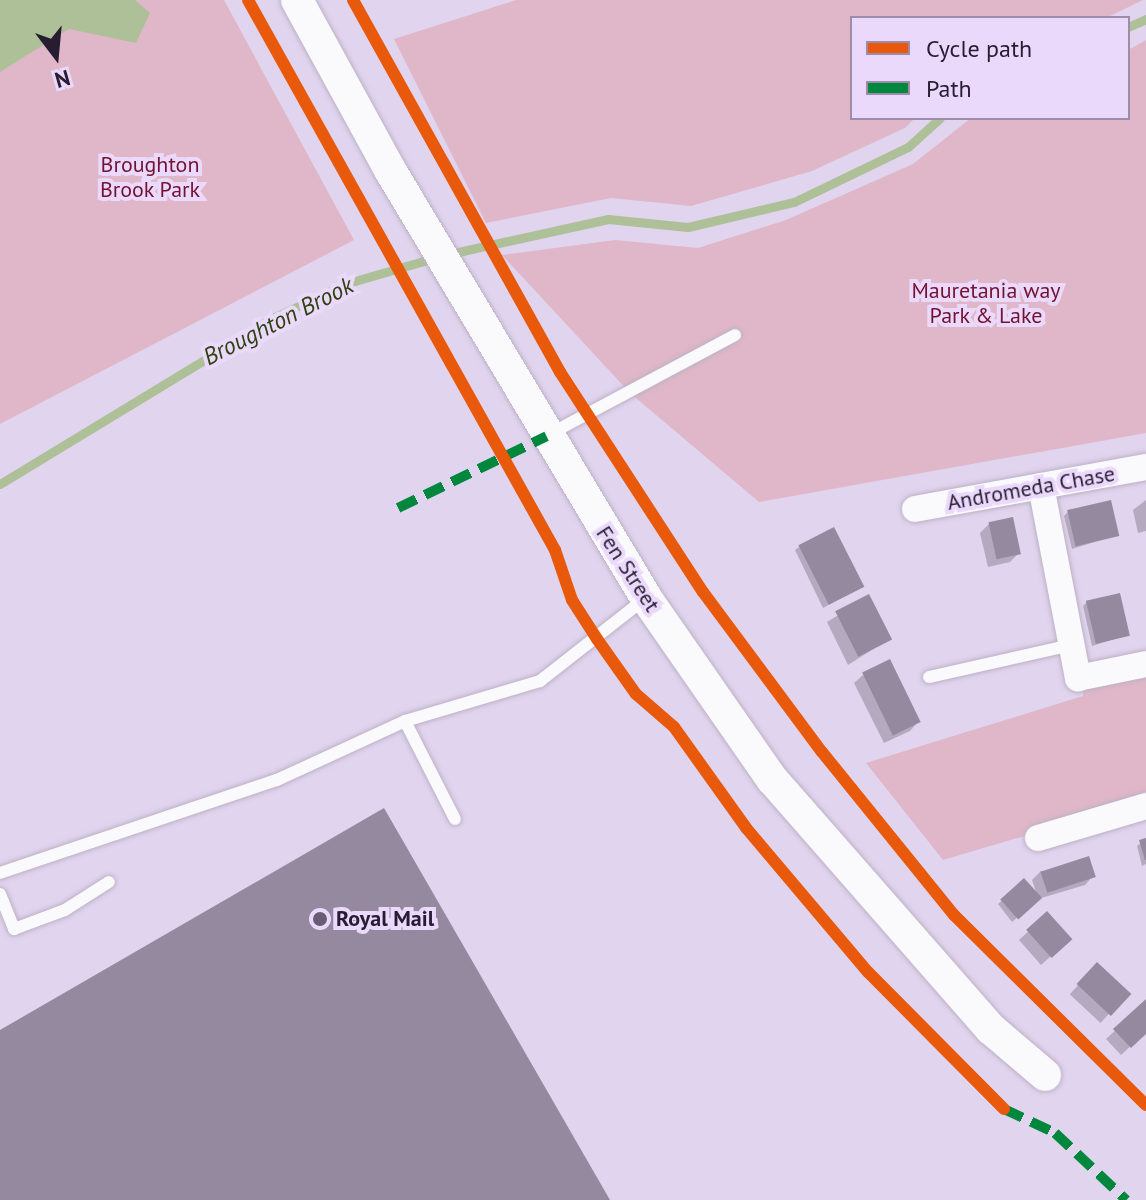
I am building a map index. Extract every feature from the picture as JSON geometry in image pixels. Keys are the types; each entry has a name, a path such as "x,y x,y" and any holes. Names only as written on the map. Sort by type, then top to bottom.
{"street":[{"name":"Fen Street","path":"297,0 449,269 646,598 772,779 991,1029 1045,1075"},
{"name":"Andromeda Chase","path":"915,509 1146,467"},
{"path":"1041,486 1078,678 1146,664"},
{"path":"1038,838 1146,806"}],"lane":[{"path":"547,436 735,335"},
{"path":"0,873 277,780 405,721 540,681 646,598"},
{"path":"929,677 1071,645"},
{"path":"405,721 455,819"},
{"path":"0,894 14,929 65,910 109,882"}],"green space":[{"name":"Broughton Brook Park","path":"0,0 224,0 354,240 0,424"},
{"path":"516,0 1143,0 1110,16 850,16 850,120 913,120 905,128 812,171 691,206 611,198 486,223 394,39"},
{"name":"Mauretania way Park & Lake","path":"1146,40 1146,433 759,502 630,393 502,255 615,240 698,248 786,220 913,164 968,120 1130,120 1130,49"},
{"path":"1146,672 1146,800 943,860 866,763 1083,696 1084,686"}],"shaded area":[{"path":"0,0 135,0 150,13 136,43 69,29 0,72"}],"building":[{"path":"1111,500 1119,536 1075,546 1067,510"},
{"path":"1013,517 1021,554 996,559 989,522"},
{"path":"834,527 864,587 829,605 798,545"},
{"path":"1120,593 1130,636 1096,644 1086,601"},
{"path":"869,594 892,639 858,657 835,611"},
{"path":"890,659 921,722 893,736 862,673"},
{"name":"Royal Mail","path":"384,808 610,1200 0,1200 0,1030"},
{"path":"1146,838 1146,860 1145,860 1139,840"},
{"path":"1089,856 1096,877 1047,893 1040,872"},
{"path":"1024,878 1042,898 1018,919 1000,899"},
{"path":"1047,911 1072,939 1052,958 1026,930"},
{"path":"1097,962 1131,994 1111,1016 1077,984"},
{"path":"1146,999 1146,1034 1131,1048 1113,1029"}],"waterway":[{"name":"Broughton Brook","path":"1130,26 1146,19"},
{"name":"Broughton Brook","path":"449,254 608,219 688,227 794,202 908,147 938,120"},
{"name":"Broughton Brook","path":"0,484 275,317 348,283 434,258"}],"marked path":[{"path":"398,508 547,436"},
{"path":"1004,1109 1055,1133 1126,1200"}],"cycle path":[{"path":"248,0 555,550 572,600 597,639 636,694 674,727 747,829 868,972 1004,1109"},
{"path":"353,0 560,372 703,592 822,752 954,915 1146,1105"}],"place":[{"name":"Royal Mail","path":"320,919"}]}
